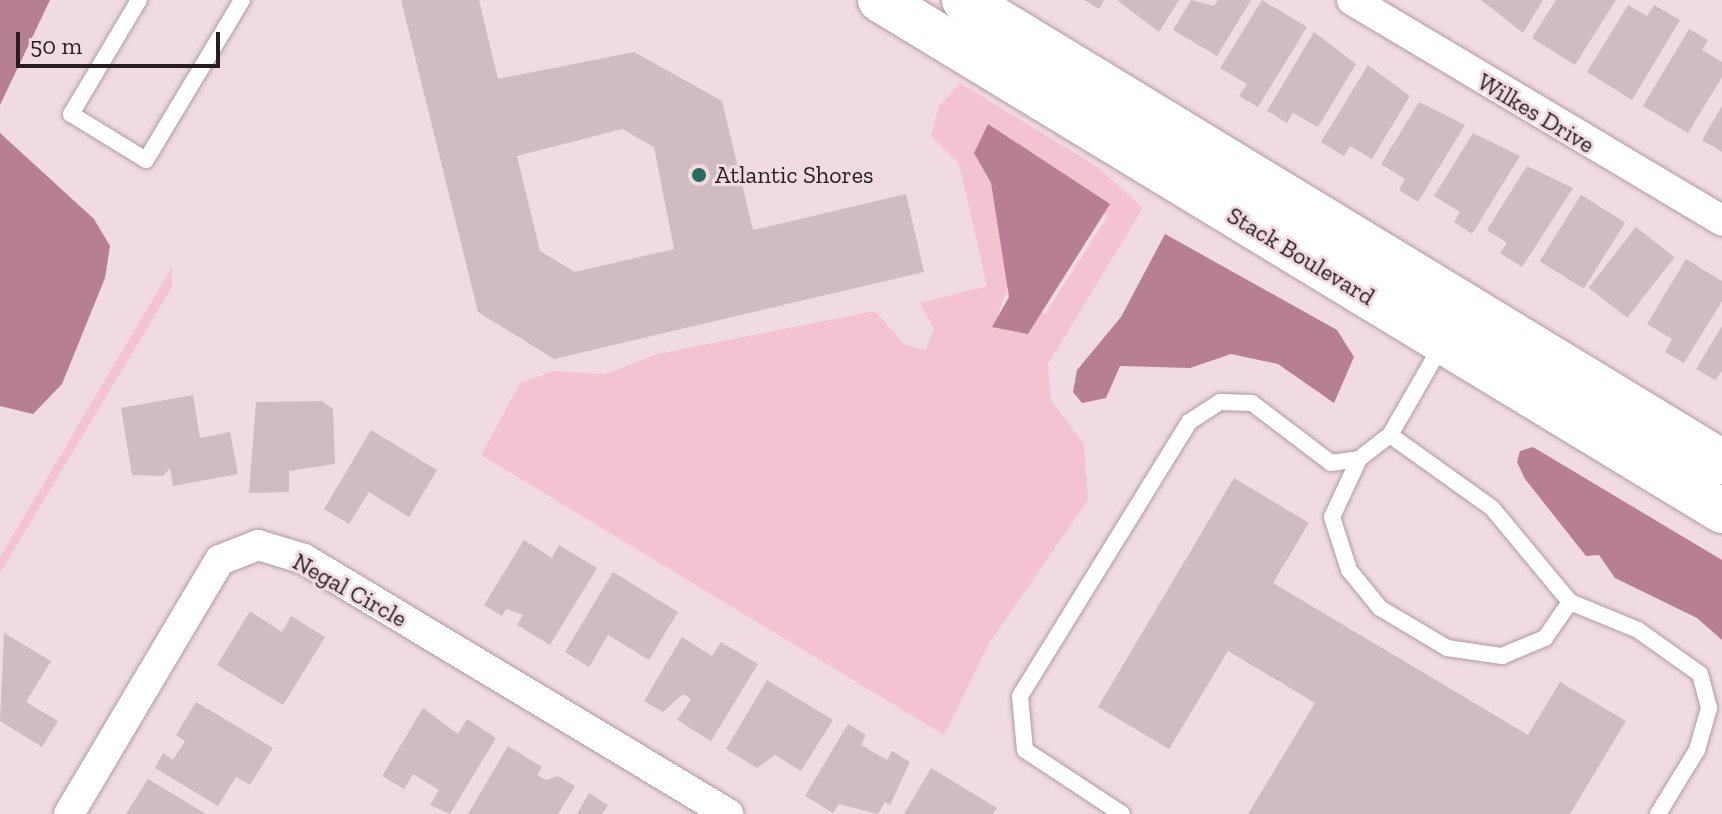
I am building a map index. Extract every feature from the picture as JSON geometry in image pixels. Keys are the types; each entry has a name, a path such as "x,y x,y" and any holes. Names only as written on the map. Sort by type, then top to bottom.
{"street":[{"name":"Stack Boulevard","path":"880,0 1454,325 1722,462"},
{"name":"Stack Boulevard","path":"964,0 1454,325 1722,511"},
{"name":"Wilkes Drive","path":"1352,0 1722,221"},
{"name":"Negal Circle","path":"69,814 220,560 258,545 304,559 728,814"}],"lane":[{"path":"139,0 71,114 146,160 242,0"},
{"path":"1454,325 1390,435 1359,459 1332,517 1349,570 1380,608 1447,648 1502,656 1545,638 1570,602"},
{"path":"1122,814 1025,750 1020,696 1189,422 1220,402 1252,403 1283,419 1300,443 1331,463 1359,459"},
{"path":"1390,435 1492,508 1570,602 1638,630 1700,674 1709,708 1697,750 1658,814"}],"shaded area":[{"path":"0,0 50,0 0,105"},
{"path":"960,83 1096,166 1143,208 1048,364 1051,400 1084,445 1088,500 990,642 944,735 481,455 520,383 554,371 606,374 657,354 875,311 905,345 926,350 934,329 920,303 987,286 959,164 931,136 939,106","holes":["974,153 1108,216 1046,313 998,314 1009,284 991,183"]},
{"path":"988,124 1110,204 1028,334 992,327 1009,297 991,183 974,153"},
{"path":"0,133 94,219 110,246 105,278 62,384 33,414 0,406"},
{"path":"1165,234 1337,330 1354,357 1334,403 1278,364 1231,354 1190,368 1120,366 1106,398 1082,403 1073,392 1077,370 1121,317"},
{"path":"172,267 172,287 0,573 0,557"},
{"path":"1533,447 1722,560 1722,640 1697,618 1615,578 1599,555 1586,556 1525,479 1517,462 1520,451"}],"building":[{"name":"Atlantic Shores","path":"401,0 479,0 498,79 634,52 722,101 753,230 906,194 924,272 554,359 478,312","holes":["622,129 654,147 674,249 575,272 540,251 517,156"]},
{"path":"1084,0 1104,0 1099,9"},
{"path":"1117,0 1179,0 1159,32"},
{"path":"1191,0 1214,6 1218,0 1251,0 1217,56 1173,30"},
{"path":"1262,0 1307,27 1258,107 1239,96 1247,84 1220,68"},
{"path":"1481,0 1543,0 1523,33"},
{"path":"1556,0 1616,0 1575,65 1532,38"},
{"path":"1628,5 1647,16 1654,5 1680,20 1632,100 1587,72"},
{"path":"1689,29 1708,40 1702,50 1722,62 1722,77 1688,133 1643,106"},
{"path":"1314,32 1356,64 1318,127 1293,113 1287,123 1267,111"},
{"path":"1368,65 1410,96 1372,159 1350,146 1344,156 1321,142"},
{"path":"1419,102 1465,125 1418,202 1399,190 1405,179 1381,164"},
{"path":"1722,106 1722,152 1702,140"},
{"path":"1473,133 1520,156 1472,234 1454,222 1460,212 1434,196"},
{"path":"1527,166 1573,188 1522,267 1500,253 1507,243 1487,230"},
{"path":"1581,195 1625,223 1584,289 1540,261"},
{"path":"1636,227 1675,257 1627,318 1589,288"},
{"path":"1686,259 1722,281 1722,301 1684,363 1665,352 1672,339 1647,324"},
{"path":"1722,326 1722,371 1715,380 1696,369"},
{"path":"193,395 200,438 230,432 238,474 173,486 170,468 163,476 132,475 121,408"},
{"path":"322,401 333,409 335,464 289,471 289,492 249,493 256,402"},
{"path":"371,430 437,470 409,517 369,492 349,524 324,509"},
{"path":"1234,478 1309,523 1273,583 1528,735 1560,682 1626,721 1570,814 1248,814 1315,703 1228,651 1169,749 1098,707"},
{"path":"524,540 552,558 559,545 597,568 550,645 517,625 523,615 506,609 502,616 484,605"},
{"path":"613,572 678,612 649,660 608,635 589,667 565,652"},
{"path":"250,611 282,632 291,616 325,637 283,705 217,665"},
{"path":"4,633 51,661 26,702 58,721 42,747 0,721"},
{"path":"682,637 712,656 721,642 758,664 711,741 677,720 691,699 683,694 663,712 644,701"},
{"path":"767,680 833,720 801,771 775,755 757,768 726,749"},
{"path":"196,702 273,748 250,785 236,777 218,806 155,768 163,753 173,760 185,741 176,735"},
{"path":"423,708 458,734 467,719 496,738 450,814 430,805 439,790 413,774 404,789 382,776"},
{"path":"848,724 866,735 861,745 887,760 892,751 910,762 890,805 885,802 878,814 839,804 833,813 805,796"},
{"path":"508,746 542,767 537,775 546,780 558,776 575,786 558,814 468,814"},
{"path":"931,768 997,808 993,814 904,814"},
{"path":"148,779 206,814 126,814"},
{"path":"589,793 608,805 602,814 577,814"}],"place":[{"name":"Atlantic Shores","path":"699,175"}]}
